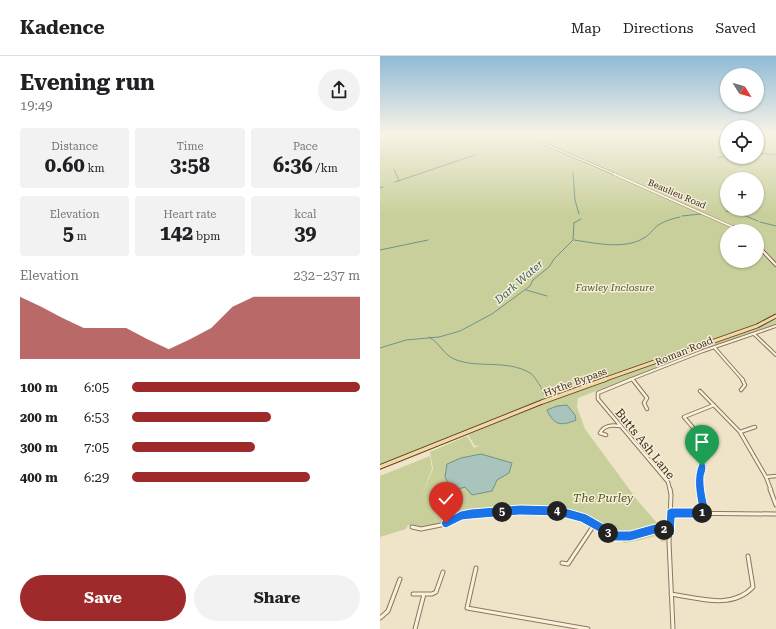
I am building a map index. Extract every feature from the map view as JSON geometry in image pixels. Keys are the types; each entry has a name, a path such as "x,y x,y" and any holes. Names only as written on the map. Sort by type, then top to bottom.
{"main road":[{"name":"Beaulieu Road","path":"581,160 728,224"},
{"path":"764,252 776,265"},
{"name":"Hythe Bypass","path":"380,467 542,402 757,326 776,316"}],"street":[{"name":"Roman Road","path":"598,393 714,347 776,326"},
{"path":"754,334 776,355"},
{"path":"714,347 744,382 745,385 741,390"},
{"path":"633,380 647,398 644,403 647,409"},
{"path":"700,391 740,432 766,477 776,505"},
{"name":"Butts Ash Lane","path":"598,393 598,400 668,482 671,495 670,531 673,629"},
{"path":"705,513 700,489 700,477 705,455 704,447 699,436 684,417 714,405"},
{"path":"606,434 600,433 603,428 612,425 620,426"},
{"path":"740,432 755,427"},
{"path":"766,477 776,476"},
{"path":"412,527 421,529 441,525 461,516 520,510 564,512 583,518 610,534 620,536 630,536 655,529 670,531"},
{"path":"671,513 776,514"},
{"path":"562,563 568,564 594,525"},
{"path":"671,594 726,602 742,597 751,590 753,582 748,556"},
{"path":"476,568 467,608 588,629"},
{"path":"413,594 436,592 443,572"},
{"path":"380,618 390,607 392,595 400,579"},
{"path":"415,629 424,594"}],"green space":[{"name":"Fawley Inclosure","path":"380,160 580,160 728,224 720,224 720,268 764,268 764,253 776,265 776,314 754,326 595,382 380,466"},
{"path":"582,160 720,160 720,164 764,164 764,160 776,160 776,263 764,252 764,233 773,235 764,233 764,224 730,224 635,182 634,180 631,181"},
{"name":"The Purley","path":"776,319 776,325 730,340 578,398 577,407 585,429 638,501 658,524 664,528 666,541 662,542 657,536 624,543 598,524 576,513 557,508 522,509 520,502 521,509 459,514 445,523 429,527 408,525 406,529 380,537 380,476 430,456 432,469 421,497 433,469 430,452 467,436 474,448 480,445 475,446 468,435 575,391 754,329"}],"water":[{"path":"567,405 575,415 576,420 563,424 556,422 547,410 557,406"},
{"path":"481,454 512,463 509,473 497,480 492,491 472,495 465,487 452,491 445,477 447,464 461,458"}],"waterway":[{"path":"399,181 461,160"},
{"path":"394,169 399,181"},
{"path":"573,172 575,200 579,214"},
{"path":"395,182 399,181"},
{"name":"Dark Water","path":"682,216 701,214"},
{"path":"746,216 758,221"},
{"name":"Dark Water","path":"574,240 609,245 628,244 644,238 662,223 680,217"},
{"path":"573,239 574,223 581,219"},
{"path":"760,222 776,226"},
{"path":"380,250 428,240"},
{"name":"Dark Water","path":"430,338 460,331 492,314 530,286 533,280 549,267 554,259 573,240"},
{"path":"526,290 547,296"},
{"name":"Dark Water","path":"380,348 406,340 430,338"},
{"path":"430,338 454,359 463,362 512,366 531,374 541,387"},
{"path":"541,388 544,394"}],"route":[{"path":"446,523 455,518 471,514 520,510 558,511 571,513 583,518 598,528 615,536 630,536 639,532 655,529 670,531 671,513 705,513 700,489 702,466"}]}
